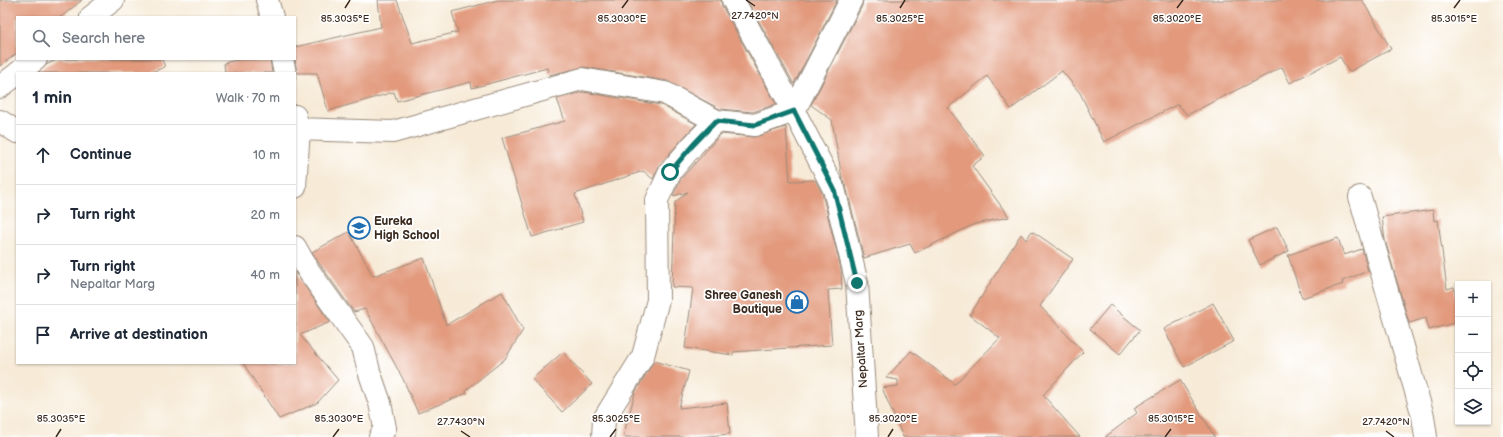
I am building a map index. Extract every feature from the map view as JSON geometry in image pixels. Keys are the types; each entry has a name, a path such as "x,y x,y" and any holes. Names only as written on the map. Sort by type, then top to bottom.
{"street":[{"path":"92,16 113,0"},
{"path":"267,0 272,16"},
{"name":"Nepaltar Marg","path":"733,0 794,111 834,189 857,283 867,437"},
{"path":"296,124 392,132 582,79 665,93 716,121 755,125 794,111 851,0"},
{"path":"18,72 35,60"},
{"path":"282,60 285,72"},
{"path":"0,87 16,74"},
{"path":"0,121 16,131"},
{"path":"603,437 604,419 643,356 658,300 657,200 670,172 716,121"},
{"path":"1360,197 1423,416 1426,437"},
{"path":"296,249 308,270 363,348 380,403 384,428 380,437"}],"building":[{"path":"0,0 82,0 62,16 16,16 16,54 0,66"},
{"path":"378,0 397,0 412,43 458,32 452,12 498,0 721,0 722,6 776,104 753,112 720,109 667,81 584,67 549,75 547,68 472,88 471,82 397,101 394,92 328,111 317,73 297,73 295,60 296,47 381,27"},
{"path":"747,0 837,0 794,84"},
{"path":"863,0 1362,0 1391,49 1349,72 1340,57 1290,83 1282,67 1187,115 1178,104 1104,142 1080,93 1062,71 1011,109 987,76 948,108 985,156 972,166 1009,217 975,224 915,253 910,244 864,258 846,186 842,178 832,120 811,105 862,6"},
{"path":"56,60 162,60 165,67 152,72 39,72 46,65"},
{"path":"237,60 270,60 272,72 225,72 224,63"},
{"path":"583,92 661,105 696,124 660,164 653,179 643,171 575,194 583,222 532,237 502,138 565,121 557,99"},
{"path":"786,127 790,181 815,180 822,193 841,269 842,289 828,290 832,345 733,352 733,355 685,348 693,288 672,287 675,202 688,192 673,196 681,179 721,134 754,137"},
{"path":"1433,210 1434,221 1438,220 1447,289 1454,287 1455,291 1455,323 1429,330 1426,318 1409,323 1385,240 1382,217"},
{"path":"1277,227 1289,251 1260,265 1248,240"},
{"path":"1032,231 1073,259 1040,306 1083,352 1043,395 1080,437 903,437 882,388 898,386 898,380 886,378 911,351 955,384 1000,338 970,315 1021,234 1026,240"},
{"path":"349,232 373,276 424,258 446,325 502,292 523,330 505,359 466,390 467,393 418,413 403,379 365,309 354,312 312,252"},
{"path":"1338,238 1344,255 1362,249 1368,271 1342,281 1343,284 1302,298 1288,255"},
{"path":"296,273 330,322 300,335 338,380 317,403 279,419 244,364 296,364"},
{"path":"1213,303 1234,341 1184,367 1164,329"},
{"path":"1110,305 1140,330 1120,354 1090,329"},
{"path":"563,352 592,384 562,412 532,379"},
{"path":"654,361 689,371 679,408 727,403 730,434 697,437 623,437 635,393"},
{"path":"1180,380 1215,437 1105,437 1137,413 1134,408"}],"place":[{"name":"Eureka High School","path":"359,228"},
{"name":"Shree Ganesh Boutique","path":"797,302"}],"route":[{"path":"670,172 716,121 755,125 794,111 834,189 857,283"}]}
